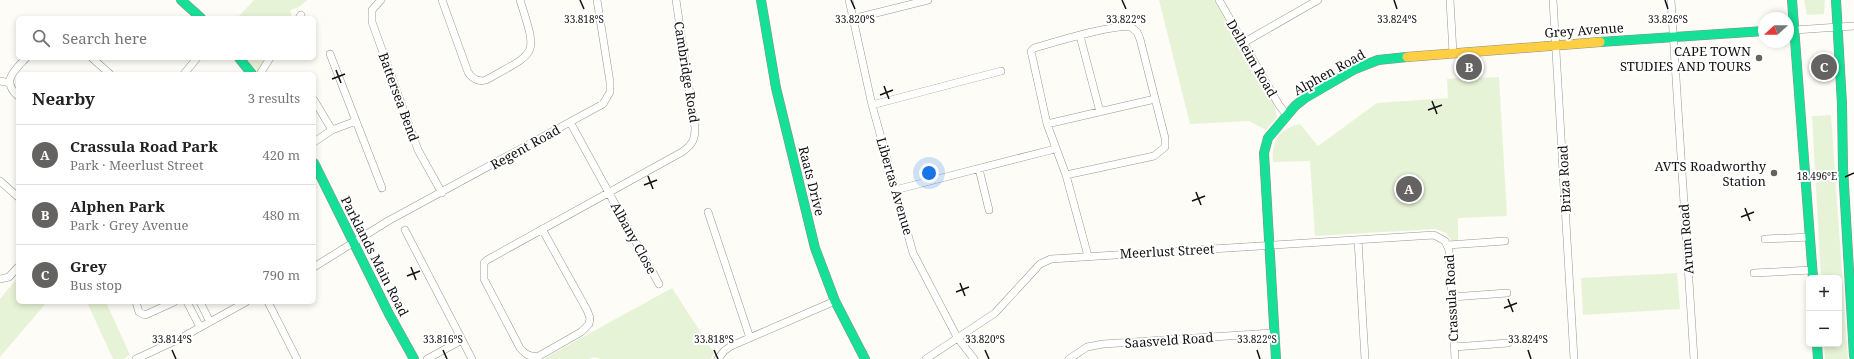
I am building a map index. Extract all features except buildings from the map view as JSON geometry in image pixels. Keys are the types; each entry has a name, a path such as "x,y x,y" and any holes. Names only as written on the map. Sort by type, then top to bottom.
{"street":[{"path":"181,0 198,16"},
{"name":"Battersea Bend","path":"381,0 372,10 372,22 418,150 442,193"},
{"path":"442,0 468,72 472,77 481,81 486,80 522,60 529,54 532,40 520,0"},
{"name":"Regent Road","path":"316,266 388,221 442,193 603,104 610,92 610,82 597,0"},
{"name":"Cambridge Road","path":"542,229 588,310 590,324 581,332 539,356 532,357 524,353 520,348 484,279 483,266 487,260 542,229 609,193 682,152 692,144 695,137 676,0"},
{"name":"Raats Drive","path":"761,0 772,70 815,248 835,301 865,359"},
{"name":"Libertas Avenue","path":"849,0 872,105 913,253 936,301 957,337 974,359"},
{"path":"852,19 928,0"},
{"name":"Delheim Road","path":"1219,0 1278,105 1286,114"},
{"path":"1243,43 1318,0"},
{"path":"1450,0 1453,53"},
{"name":"Briza Road","path":"1553,0 1574,359"},
{"name":"Arum Road","path":"1671,0 1694,359"},
{"path":"1792,0 1793,12"},
{"path":"1836,0 1850,209 1854,356"},
{"path":"1066,175 1154,156 1164,147 1165,141 1155,98 1140,39 1134,28 1123,26 1080,36 1034,48 1031,52 1047,124 1055,149 1066,175 1088,256"},
{"path":"1754,273 1812,274 1794,30 1854,26"},
{"name":"Grey Avenue","path":"1453,53 1673,36 1758,31"},
{"path":"1080,36 1100,112"},
{"name":"Alphen Road","path":"1276,359 1264,154 1268,138 1286,114 1305,98 1371,62 1385,58 1453,53"},
{"path":"330,54 382,188"},
{"path":"16,94 12,91 10,83 13,73 24,60"},
{"path":"94,60 108,72"},
{"path":"186,72 195,60"},
{"path":"241,60 250,72"},
{"path":"261,72 269,60"},
{"path":"872,105 1001,71"},
{"path":"0,81 10,83"},
{"path":"1047,124 1155,98"},
{"path":"316,103 332,130"},
{"path":"316,141 332,130 356,120"},
{"name":"Albany Close","path":"570,122 659,284"},
{"path":"895,190 1055,149"},
{"name":"Parklands Main Road","path":"316,167 353,243 414,359"},
{"path":"979,169 989,210"},
{"path":"0,181 16,195"},
{"path":"708,212 750,338"},
{"path":"406,230 472,359"},
{"name":"Meerlust Street","path":"926,359 995,312 1040,264 1058,257 1434,236 1443,239"},
{"path":"1765,240 1810,237"},
{"name":"Crassula Road","path":"1443,239 1448,245 1455,359"},
{"path":"1358,240 1365,359"},
{"path":"1448,245 1505,241"},
{"path":"0,279 9,277 16,269"},
{"path":"1452,297 1507,293"},
{"path":"718,359 727,348 835,301"},
{"path":"137,304 139,312 145,315 170,304"},
{"path":"188,304 200,327"},
{"path":"201,304 210,322"},
{"path":"136,359 242,304"},
{"path":"269,304 297,359"},
{"name":"Saasveld Road","path":"1069,359 1087,347 1103,344 1274,333"},
{"path":"427,359 462,340"},
{"path":"1454,347 1508,343"},
{"path":"1817,347 1818,359"}],"green space":[{"path":"254,0 307,0 299,7 290,10 292,16 239,16"},
{"path":"1159,0 1214,0 1274,104 1277,117 1266,130 1249,121 1190,124"},
{"path":"1804,0 1825,0 1824,14 1807,15"},
{"path":"1478,56 1480,78 1499,77 1507,216 1458,218 1458,241 1451,241 1446,233 1435,229 1315,236 1310,161 1273,162 1275,142 1278,137 1287,129 1300,124 1318,146 1377,103 1448,98 1447,79 1460,78 1459,58"},
{"path":"248,60 266,60 258,72"},
{"path":"1831,115 1848,359 1825,359 1824,347 1842,347 1842,275 1821,275 1812,116"},
{"path":"1677,273 1680,309 1583,315 1581,278"},
{"path":"16,279 16,304 45,304 0,357 0,299"},
{"path":"672,288 714,353 711,359 600,359 594,357 589,359 543,359"},
{"path":"88,304 107,304 130,355 123,359 113,359"}],"traffic: fast":[{"path":"181,0 199,16"},
{"path":"761,0 776,88 815,248 835,301 865,359"},
{"path":"1792,0 1813,275"},
{"path":"1836,0 1842,104 1843,168 1854,356"},
{"path":"1600,42 1758,31"},
{"path":"1276,359 1264,153 1268,138 1295,106 1305,98 1355,69 1378,60 1407,57"},
{"path":"241,60 250,72"},
{"path":"316,167 389,314 414,359"},
{"path":"1817,347 1818,359"}],"traffic: slow":[{"path":"1407,57 1600,42"}],"place":[{"name":"CAPE TOWN STUDIES AND TOURS","path":"1759,58"},
{"name":"Alphen Park","path":"1469,67"},
{"name":"Grey","path":"1824,67"},
{"name":"AVTS Roadworthy Station","path":"1774,173"},
{"name":"Crassula Road Park","path":"1409,189"}]}
